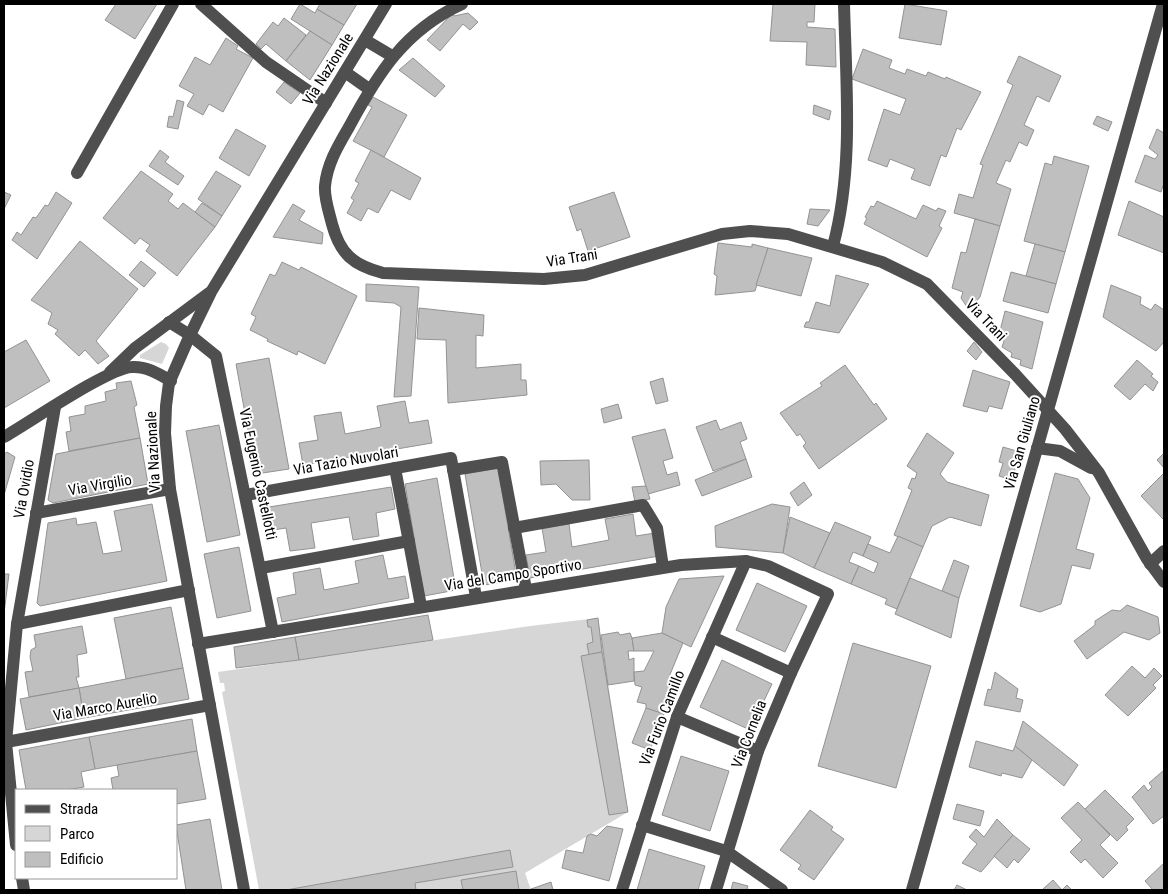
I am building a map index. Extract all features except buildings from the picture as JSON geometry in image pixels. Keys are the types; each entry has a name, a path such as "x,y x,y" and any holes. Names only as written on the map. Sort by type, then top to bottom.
{"street":[{"path":"77,173 173,4"},
{"path":"201,4 266,62 326,103"},
{"name":"Via Nazionale","path":"244,890 170,489 165,433 166,406 171,381 190,335 211,292 386,4"},
{"name":"Via Trani","path":"462,4 440,14 392,56 369,90 328,165 324,188 338,242 352,261 365,268 383,273 534,278 586,275 722,234 750,230 788,234 882,262 927,284 1015,374 1065,429 1099,473 1159,571"},
{"path":"833,246 842,213 847,104 844,4"},
{"name":"Via San Giuliano","path":"912,890 1163,4"},
{"path":"365,40 392,56"},
{"path":"344,72 369,90"},
{"path":"106,376 135,348 211,292"},
{"name":"Via Eugenio Castellotti","path":"169,322 190,335 216,356 273,632"},
{"path":"4,437 106,376 130,367 155,372 171,381"},
{"name":"Via Ovidio","path":"15,835 6,742 17,624 55,407"},
{"path":"1037,448 1060,451 1099,473"},
{"name":"Via Tazio Nuvolari","path":"246,495 395,468 502,462 514,528"},
{"path":"452,464 476,597"},
{"path":"395,468 421,606"},
{"name":"Via Virgilio","path":"36,513 170,489"},
{"path":"526,589 514,528 643,505 657,528 663,567"},
{"path":"261,568 409,541"},
{"path":"1159,571 1164,551"},
{"name":"Via del Campo Sportivo","path":"198,644 663,567 746,561 768,566 828,594"},
{"name":"Via Furio Camillo","path":"622,890 676,717 746,561"},
{"path":"17,624 188,590"},
{"name":"Via Cornelia","path":"716,890 726,851 758,751 791,673 828,594"},
{"path":"712,637 791,673"},
{"name":"Via Marco Aurelio","path":"6,742 210,704"},
{"path":"676,717 758,751"},
{"path":"642,825 726,851 782,890"}],"green space":[{"path":"161,342 169,348 162,364 140,358 140,355"},
{"path":"598,618 628,812 525,873 531,890 259,890 222,692 225,691 224,683 220,683 218,672 530,626"}]}
